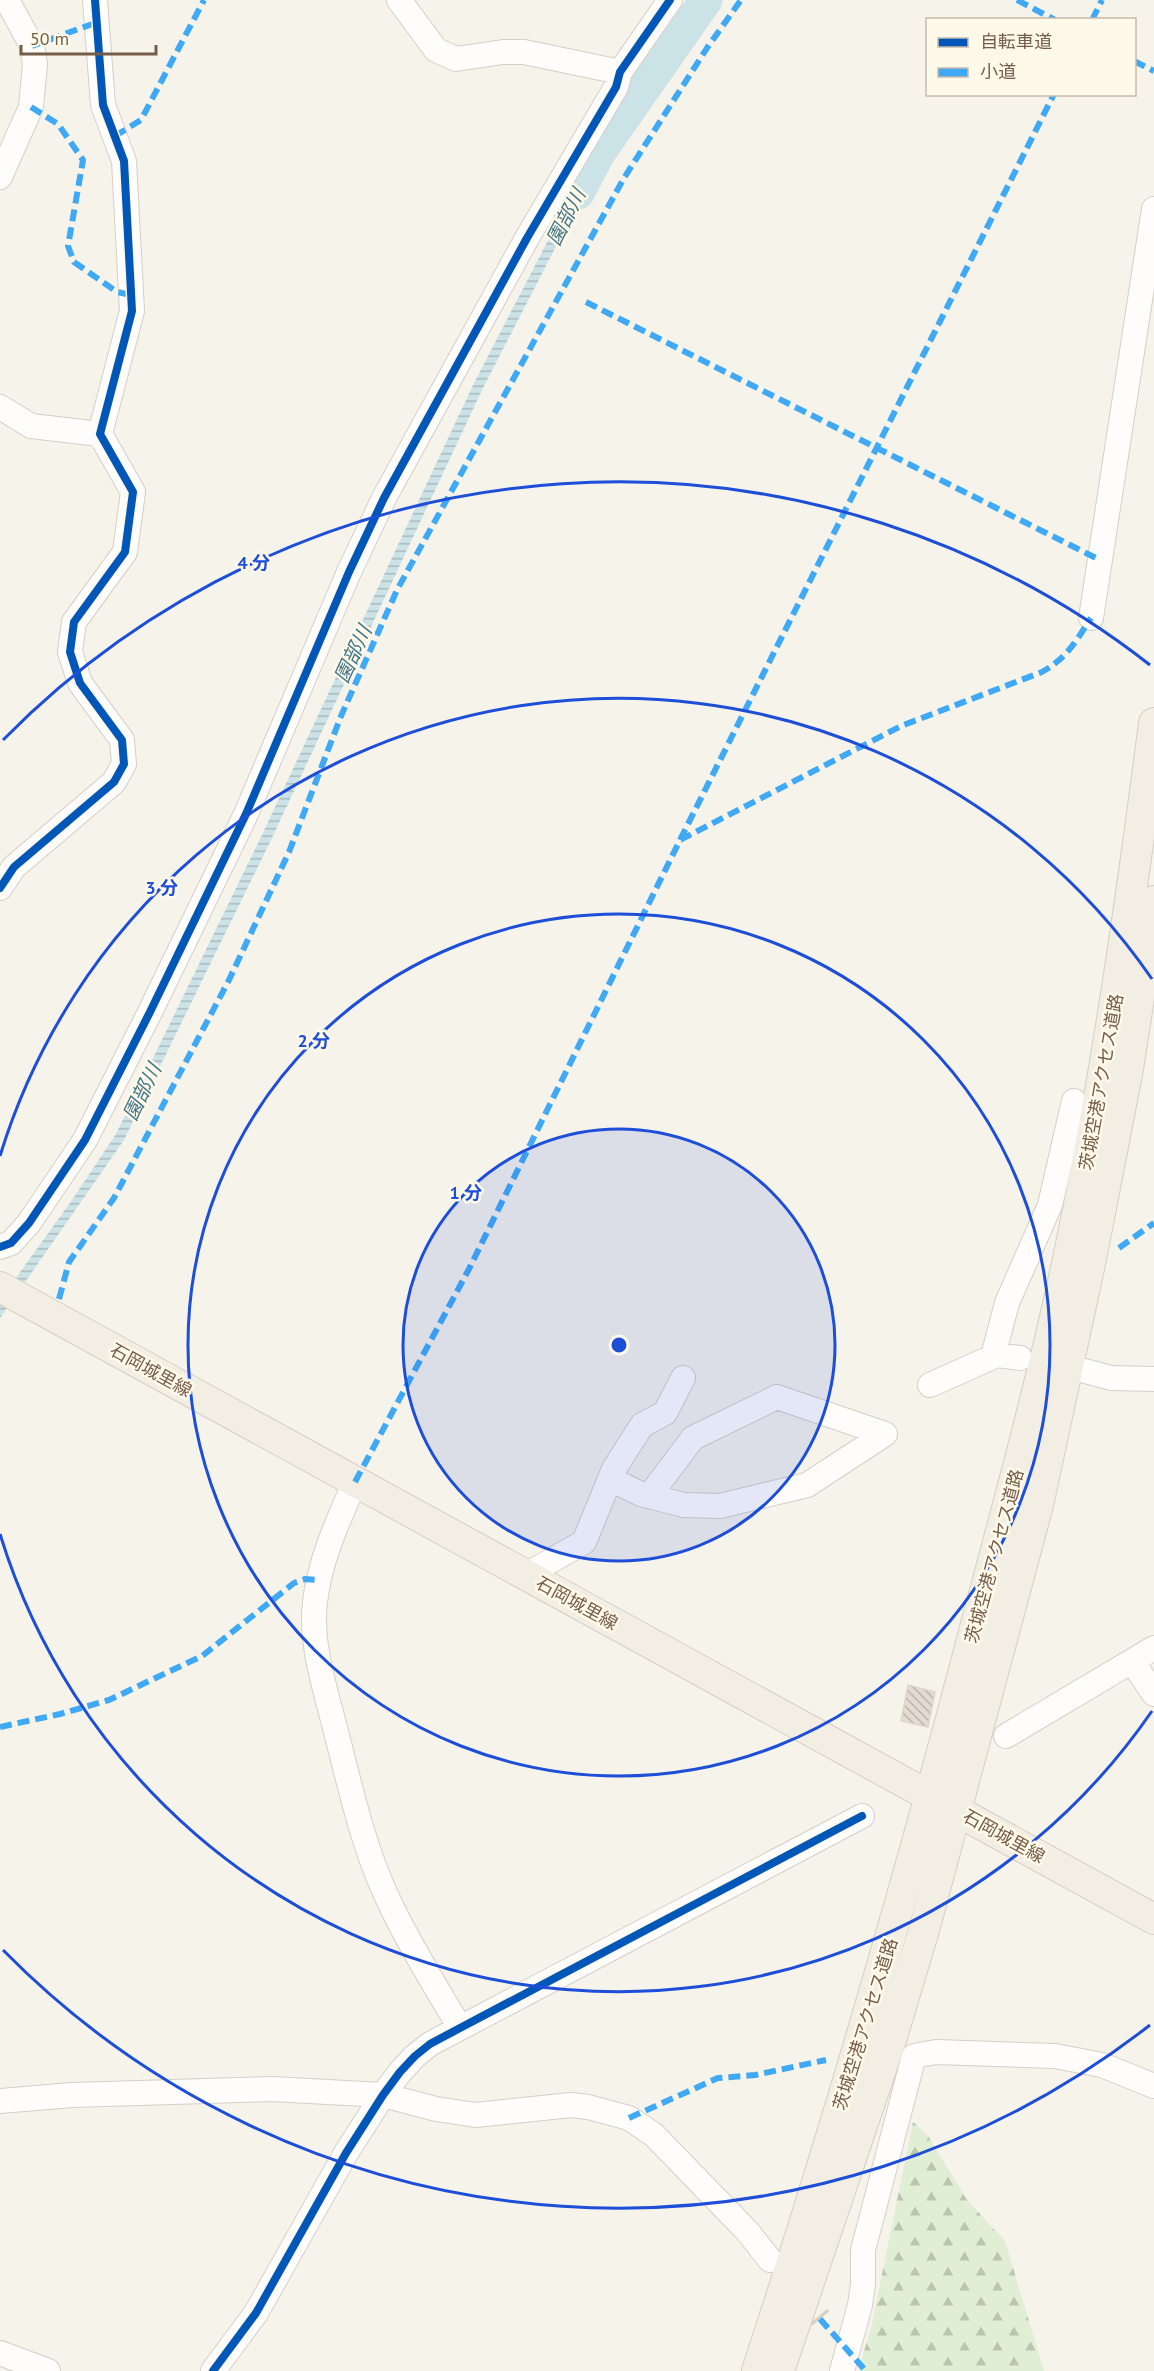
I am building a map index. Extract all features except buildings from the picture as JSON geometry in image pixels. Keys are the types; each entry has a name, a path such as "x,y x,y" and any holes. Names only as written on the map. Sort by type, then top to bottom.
{"main road":[{"name":"茨城空港アクセス道路","path":"757,2371 859,2046 930,1795 1027,1433 1069,1255 1105,1066 1130,915 1154,723"},
{"name":"茨城空港アクセス道路","path":"779,2371 891,2040 924,1930 1040,1494 1096,1237 1128,1069 1154,902"},
{"name":"石岡城里線","path":"0,1287 1154,1919"}],"street":[{"path":"0,177 31,107 35,64 32,46 7,0"},
{"path":"0,888 14,867 114,782 124,764 122,740 80,683 70,652 74,622 125,552 133,492 100,434 132,311 124,161 103,105 94,0"},
{"path":"399,0 436,50 456,59 503,51 524,52 620,72"},
{"path":"0,1247 11,1243 29,1223 85,1140 246,814 349,572 384,498 527,238 616,87 620,72 670,0"},
{"path":"1091,618 1147,306 1154,209"},
{"path":"0,407 31,426 100,434"},
{"path":"993,1356 1007,1303 1050,1205 1074,1101"},
{"path":"930,1385 993,1356 1020,1358"},
{"path":"1084,1371 1111,1378 1154,1379"},
{"path":"526,1575 584,1542 610,1479 642,1425 665,1413 682,1378"},
{"path":"610,1479 641,1494 684,1505 720,1506 807,1485 885,1434 777,1397 693,1438 650,1495"},
{"path":"355,1482 331,1536 318,1580 315,1605 317,1652 362,1831 386,1896 408,1940 460,2028"},
{"path":"1006,1736 1154,1648"},
{"path":"1132,1661 1154,1694"},
{"path":"213,2371 256,2313 346,2153 383,2095 415,2056 430,2044 862,1816"},
{"path":"842,2371 860,2305 863,2284 863,2250 914,2056 936,2052 1055,2056 1102,2065 1154,2086"},
{"path":"0,2101 72,2095 272,2089 383,2095 436,2109 476,2115 571,2105 629,2118 654,2135 748,2232 770,2260"},
{"path":"0,2353 48,2371"}],"green space":[{"path":"913,2122 928,2136 967,2200 1005,2241 1044,2371 858,2371 871,2328"}],"water":[{"path":"595,150 603,155 483,388 270,842 124,1140 0,1318 0,1300 116,1134 261,837 474,383"}],"waterway":[{"name":"園部川","path":"578,193 599,153 706,0"}],"tunnel":[{"path":"795,2289 820,2319"}],"marked path":[{"path":"115,136 141,120 204,0"},
{"path":"59,1299 69,1262 114,1198 229,980 289,852 341,716 397,590 624,178 707,48 741,0"},
{"path":"1017,0 1051,18"},
{"path":"1093,18 1102,0"},
{"path":"32,46 95,23"},
{"path":"1136,62 1154,71"},
{"path":"680,840 1053,96"},
{"path":"31,107 58,124 83,160 68,246 74,262 117,292 131,295"},
{"path":"586,302 1100,560"},
{"path":"355,1482 469,1269 680,840 901,726 1042,672 1065,655 1091,618"},
{"path":"1119,1248 1154,1223"},
{"path":"0,1727 60,1714 109,1700 202,1656 294,1583 305,1579 318,1580"},
{"path":"629,2118 718,2078 755,2075 826,2060"},
{"path":"820,2319 866,2371"}],"cycle path":[{"path":"0,888 14,867 114,782 124,764 122,740 80,683 70,652 74,622 125,552 133,492 100,434 132,311 124,161 103,105 95,0"},
{"path":"0,1247 11,1243 29,1223 85,1140 246,814 349,572 384,498 527,238 616,87 620,72 670,0"},
{"path":"213,2371 256,2313 346,2153 383,2095 415,2056 430,2044 862,1816"}]}
